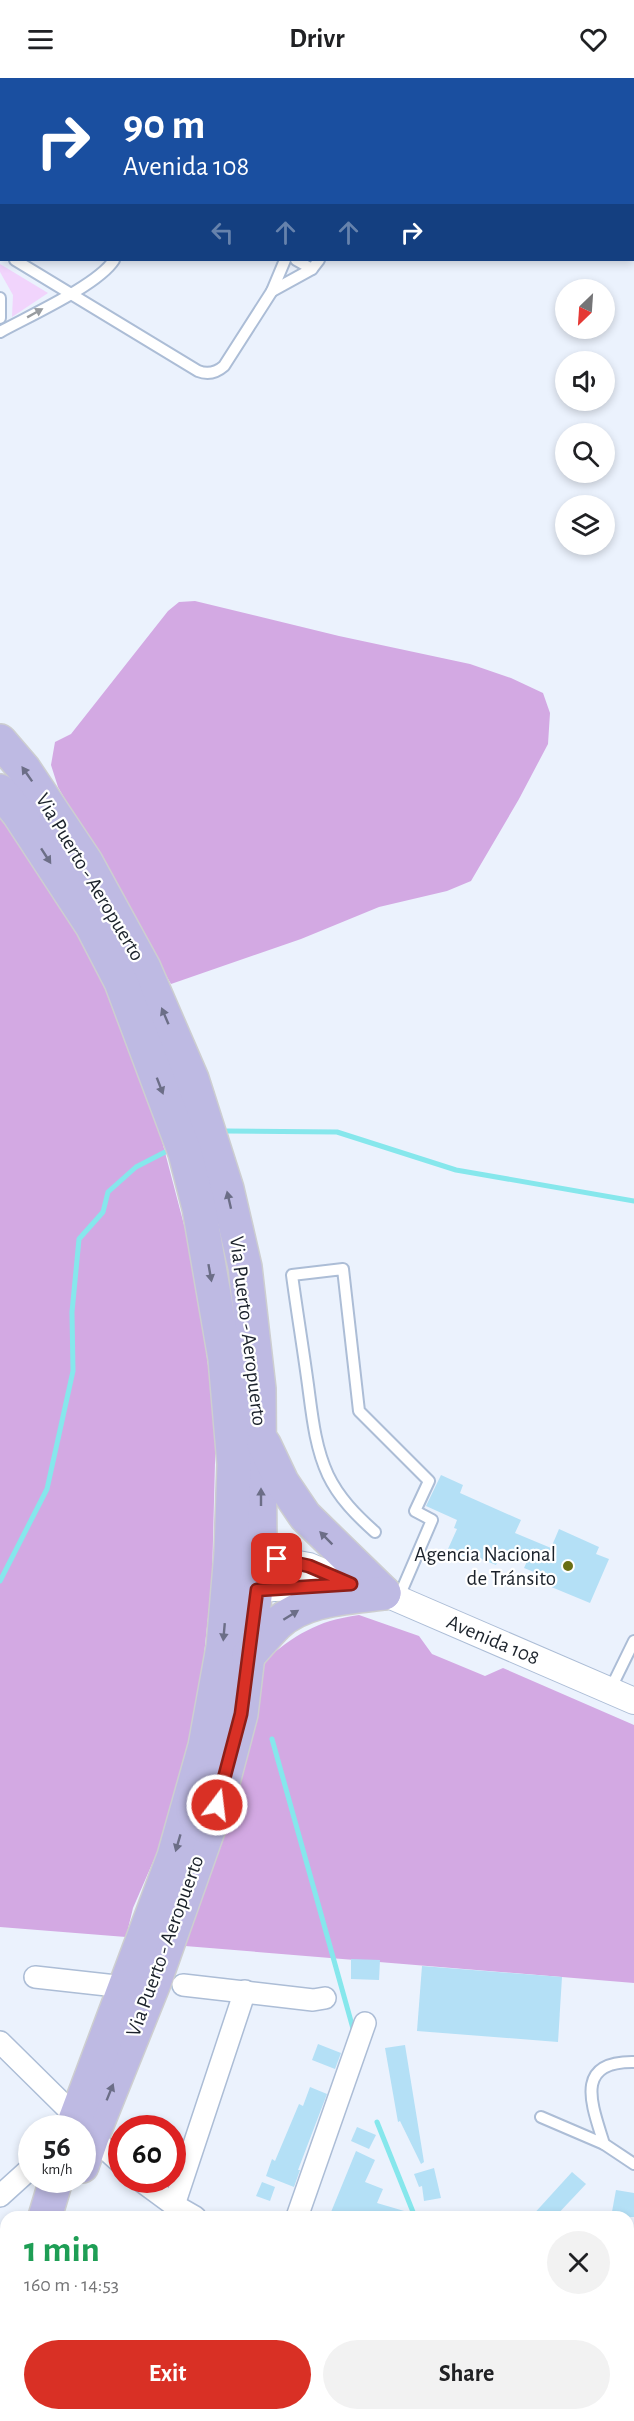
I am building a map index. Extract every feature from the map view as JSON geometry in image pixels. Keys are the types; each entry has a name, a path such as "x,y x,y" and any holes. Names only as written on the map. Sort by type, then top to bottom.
{"main road":[{"name":"Via Puerto - Aeropuerto","path":"0,741 24,769 86,862 144,968 192,1079 226,1189 245,1267 260,1389 261,1438 242,1588 223,1647 205,1746 174,1856 125,1987 87,2115"},
{"name":"Via Puerto - Aeropuerto","path":"0,791 18,813 92,926 117,973 185,1153 199,1208 225,1359 234,1464 246,1554"},
{"path":"261,1438 282,1482 305,1516 391,1596"},
{"name":"Via Puerto - Aeropuerto","path":"91,2115 154,1983 217,1805 241,1714 249,1655 242,1588"},
{"path":"249,1655 279,1623 301,1609 334,1599 391,1596"},
{"path":"47,2211 52,2193"},
{"path":"69,2211 74,2193"}],"street":[{"name":"Avenida 108","path":"246,1554 309,1566 351,1584 391,1596 634,1701"},
{"name":"Avenida 108","path":"242,1588 351,1584"},
{"path":"35,1977 125,1987"},
{"path":"183,1985 313,2000 325,1998"},
{"path":"174,2205 245,1991"},
{"path":"299,2211 365,2023"},
{"path":"0,2042 61,2115"},
{"path":"0,2196 18,2180"},
{"path":"158,2193 184,2211"}],"lane":[{"path":"17,261 198,371 207,373 215,372 224,366 272,291 285,261"},
{"path":"0,332 95,279 113,261"},
{"path":"298,261 312,269"},
{"path":"272,291 312,269 318,261"},
{"path":"0,298 0,318"},
{"path":"375,1532 340,1496 319,1451 292,1275 343,1269 359,1411 429,1481 415,1511 432,1520 391,1596"},
{"path":"610,1690 634,1641"},
{"path":"604,2144 590,2093 595,2075 607,2065 634,2062"},
{"path":"541,2117 604,2144 634,2164"}],"shaded area":[{"path":"0,264 48,293 12,317 13,295 0,272"},
{"path":"195,601 339,636 470,664 511,678 543,693 550,713 548,744 471,881 447,891 379,907 301,939 171,984 58,787 51,765 55,742 71,734 168,611 179,602"},
{"path":"0,812 55,891 109,994 156,1118 194,1263 216,1424 212,1579 202,1674 183,1773 162,1841 133,1908 126,1937 0,1927"},
{"path":"359,1615 419,1636 432,1654 485,1676 503,1668 634,1725 634,1983 185,1946 236,1794 262,1662 285,1644 318,1625"}],"building":[{"path":"441,1475 463,1485 460,1493 521,1520 515,1533 551,1548 559,1529 599,1547 596,1554 609,1559 590,1603 532,1579 534,1572 524,1568 528,1559 503,1549 496,1565 479,1558 477,1562 448,1549 457,1529 454,1528 457,1520 426,1506"},
{"path":"351,1959 380,1960 379,1980 351,1979"},
{"path":"422,1966 562,1977 558,2042 417,2031"},
{"path":"318,2044 341,2053 335,2069 312,2060"},
{"path":"405,2045 424,2162 421,2164 400,2121 398,2122 385,2048"},
{"path":"310,2087 327,2094 298,2170 300,2170 294,2187 266,2176 272,2159 275,2161 299,2104 303,2106"},
{"path":"357,2127 376,2135 369,2149 351,2141"},
{"path":"356,2151 375,2160 365,2182 383,2189 377,2203 404,2211 331,2211"},
{"path":"434,2168 441,2198 424,2201 422,2186 419,2187 414,2174"},
{"path":"572,2172 586,2184 561,2211 536,2211"},
{"path":"262,2182 275,2187 270,2201 256,2196"},
{"path":"616,2190 634,2193 634,2211 612,2211"}],"waterway":[{"path":"227,1131 337,1132 456,1170 634,1201"},
{"path":"0,1581 47,1489 73,1371 72,1312 79,1239 103,1212 108,1192 136,1167 169,1150"},
{"path":"272,1739 354,2032"},
{"path":"377,2122 413,2211"}],"place":[{"name":"Agencia Nacional de Tránsito","path":"568,1566"}],"route":[{"path":"217,1805 241,1714 257,1590 351,1584 309,1566 277,1559"}]}
